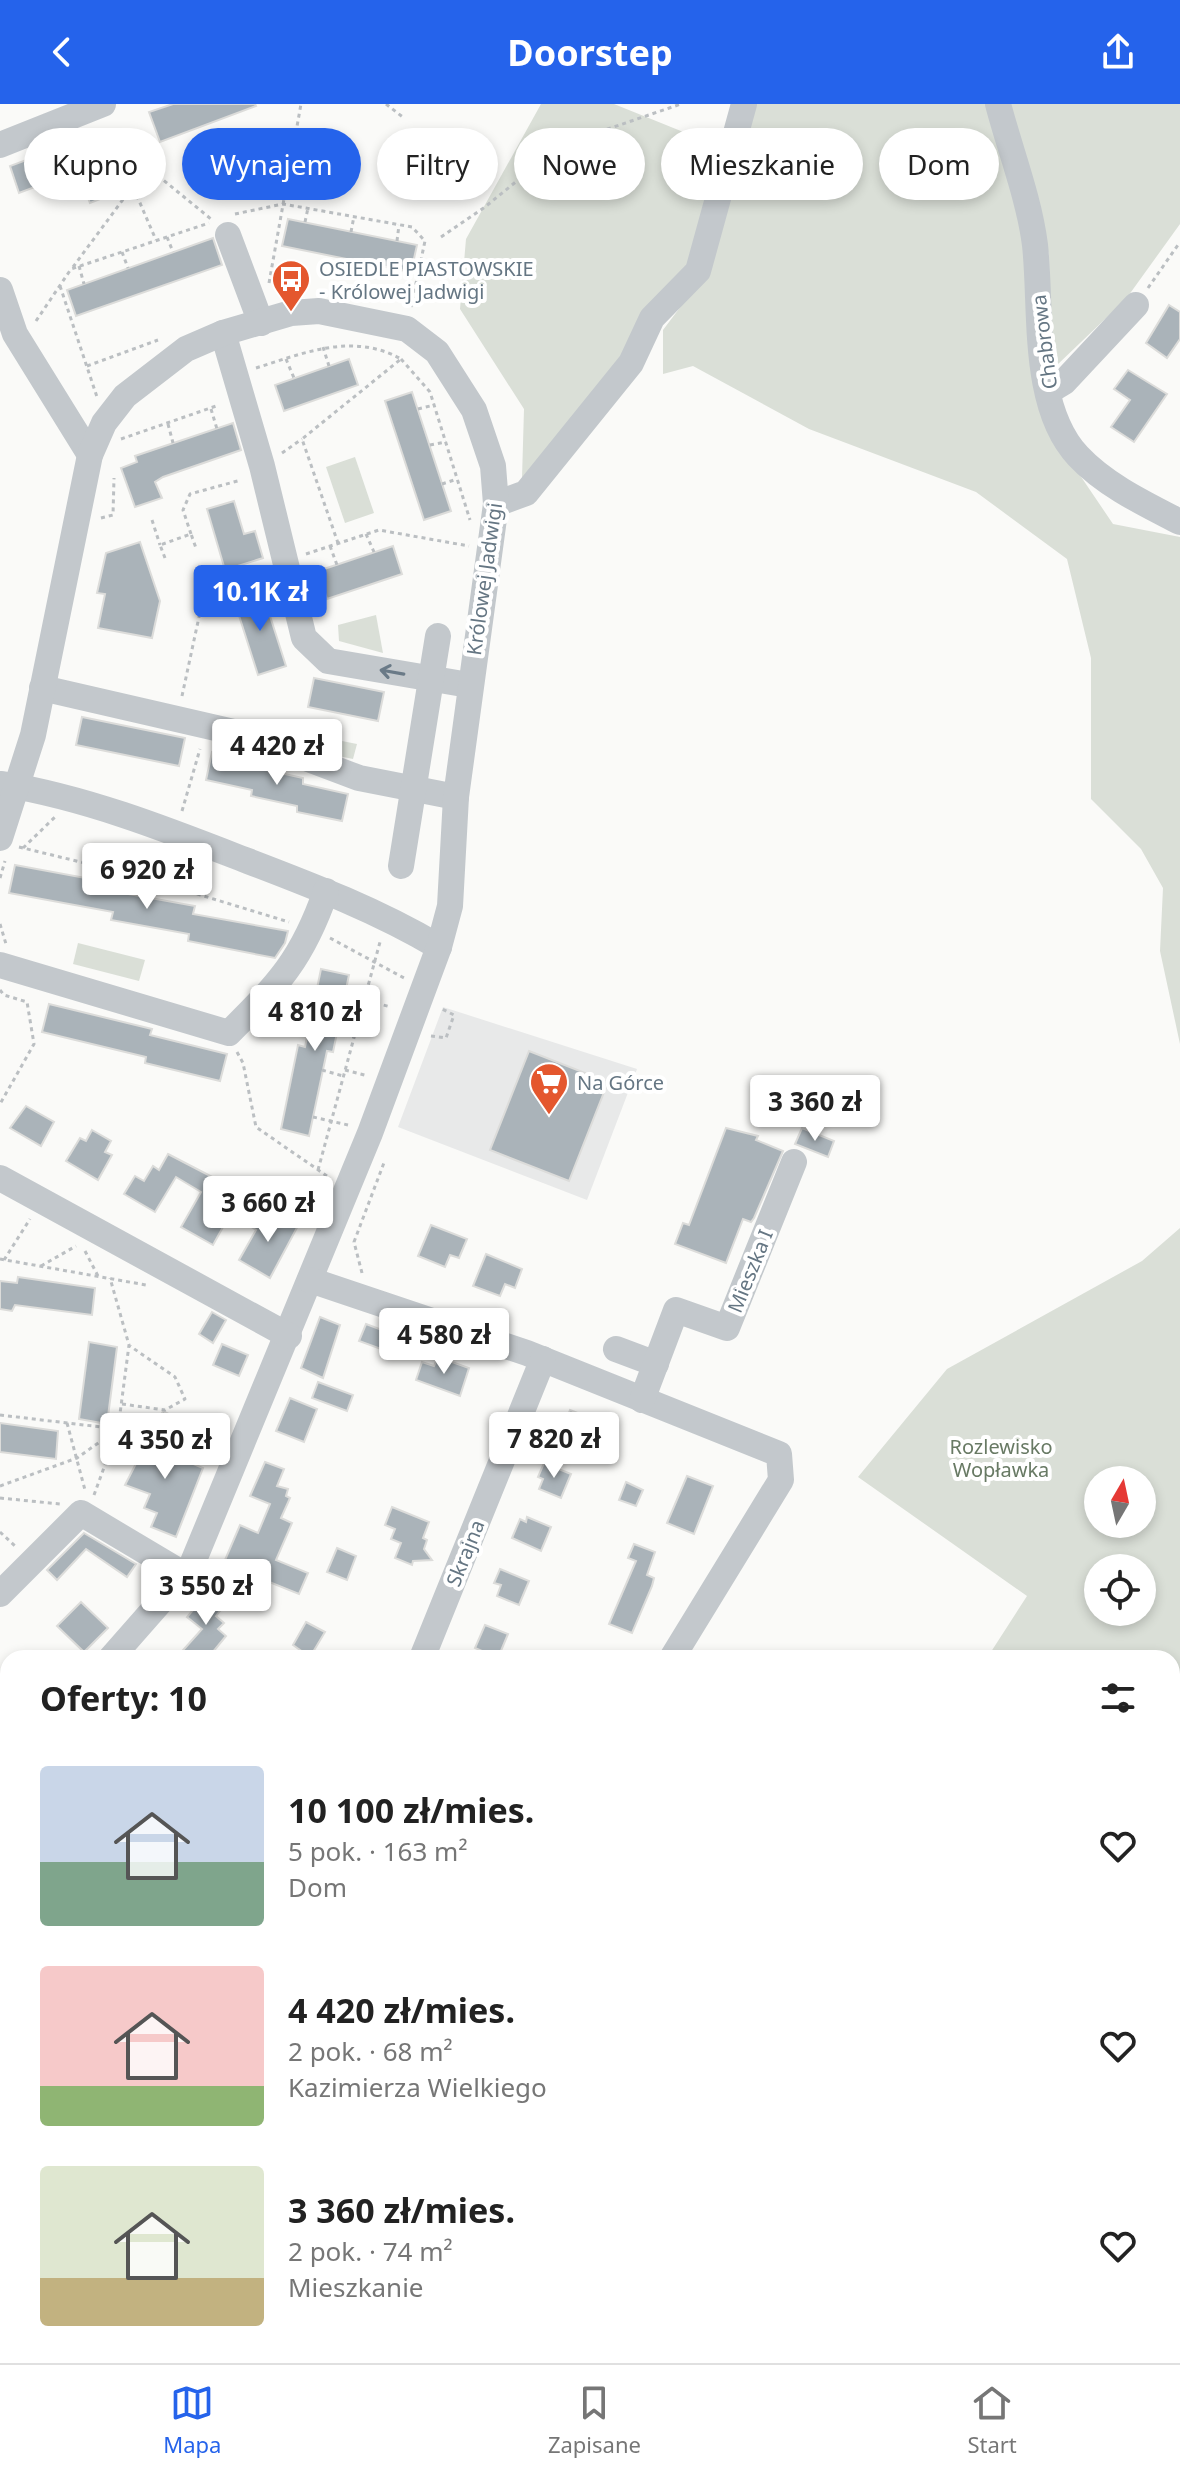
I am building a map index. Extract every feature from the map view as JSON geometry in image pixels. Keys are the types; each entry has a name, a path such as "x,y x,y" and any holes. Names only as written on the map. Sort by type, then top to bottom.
{"street":[{"path":"496,504 526,493 631,363 652,318 698,271 744,104"},
{"name":"Chabrowa","path":"998,104 1034,242 1039,327 1049,391 1064,435 1077,455 1115,486 1180,522"},
{"path":"0,145 91,109"},
{"path":"223,223 261,323"},
{"path":"0,290 15,334 90,455"},
{"path":"1049,391 1064,382 1136,305"},
{"name":"Królowej Jadwigi","path":"10,847 8,785 33,735 90,455 104,423 125,396 186,349 223,333 291,313 319,311 407,329 437,352 474,410 493,466 496,504 456,797 450,906 426,982 425,1019 378,1141 310,1280 289,1336 185,1575 118,1650"},
{"path":"223,333 264,474 304,638 314,651 328,661 469,685"},
{"path":"401,866 438,636"},
{"path":"42,688 242,734 359,778 456,797"},
{"path":"8,785 172,831 386,916 439,947"},
{"path":"0,965 229,1033 282,980 312,930 326,891"},
{"name":"Mieszka I","path":"642,1400 676,1310 727,1328 794,1162"},
{"path":"0,1178 289,1336"},
{"path":"310,1280 543,1359 779,1454 781,1480 677,1650"},
{"path":"616,1349 656,1364"},
{"name":"Skrajna","path":"425,1650 543,1359"},
{"path":"0,1594 87,1511 185,1575"}],"path":[{"path":"251,298 263,292 272,278 301,104"},
{"path":"386,104 404,118"},
{"path":"441,237 485,207 561,145 681,104"},
{"path":"91,109 109,128"},
{"path":"166,180 223,223"},
{"path":"41,316 71,269 123,200"},
{"path":"139,200 156,241"},
{"path":"71,269 167,237 283,204 354,216 418,230 425,241 407,329"},
{"path":"305,222 308,208"},
{"path":"351,232 354,216"},
{"path":"397,241 399,225"},
{"path":"167,237 173,252"},
{"path":"1136,305 1180,242"},
{"path":"122,252 128,268"},
{"path":"79,266 84,284"},
{"path":"60,286 101,410"},
{"path":"130,436 210,408 238,386 286,359 332,344 386,350 401,359 430,392 470,520"},
{"path":"323,347 329,366"},
{"path":"286,359 294,378"},
{"path":"338,543 302,439 401,359"},
{"path":"418,409 434,405"},
{"path":"210,408 217,429"},
{"path":"168,422 173,443"},
{"path":"430,445 446,442"},
{"path":"196,548 183,510 190,494 264,474"},
{"path":"112,511 114,478"},
{"path":"442,484 457,479"},
{"path":"152,520 165,558"},
{"path":"181,702 202,603 330,546 379,530 479,548"},
{"path":"160,545 191,534"},
{"path":"366,534 374,552"},
{"path":"330,546 337,565"},
{"path":"182,811 206,726"},
{"path":"0,878 10,847 61,810"},
{"path":"10,847 138,876 312,930 410,981 416,978 426,982"},
{"path":"229,1033 243,1063 256,1127 318,1170 380,940"},
{"path":"0,990 4,995 27,1002 34,1044 0,1104"},
{"path":"345,995 425,1019 454,1015 446,1038 425,1019"},
{"path":"337,1032 354,1037"},
{"path":"322,1070 343,1076"},
{"path":"313,1117 331,1121 378,1141 382,1173 354,1242 366,1287"},
{"path":"42,1201 2,1260 153,1286 170,1271"},
{"path":"40,1266 81,1243 98,1276"},
{"path":"87,1511 118,1429 129,1345 110,1278"},
{"path":"122,1404 165,1410 185,1399 175,1377 129,1345"},
{"path":"0,1415 118,1429"},
{"path":"67,1423 87,1511"},
{"path":"0,1486 77,1458 118,1429"},
{"path":"0,1498 87,1511"}],"shaded area":[{"path":"443,1007 637,1069 587,1200 398,1127"}],"green space":[{"path":"541,104 614,104 673,128 661,128 661,200 708,200 690,266 624,360 522,478 524,409 460,309 466,239 488,200 498,200 498,181 514,153 514,200 645,200 645,128 528,128"},
{"path":"753,104 989,104 995,128 879,128 879,200 999,200 999,143 1029,259 1044,422 1113,524 1180,537 1180,1044 1160,951 1163,888 1141,849 1091,799 1091,658 1067,559 976,492 809,429 693,366 663,374 663,330 706,273 726,200 863,200 863,128 746,128"},
{"path":"1009,104 1180,104 1180,224 1126,299 1056,366 1051,364 1049,255"},
{"path":"355,457 374,513 345,523 326,467"},
{"path":"376,615 383,653 339,641 338,625"},
{"path":"312,735 357,744 353,759 310,750"},
{"path":"78,943 145,960 139,981 73,964"},
{"name":"Rozlewisko Wopławka","path":"1180,1228 1180,1650 992,1650 1027,1596 858,1477 947,1369 1142,1261"}],"building":[{"path":"173,104 256,106 197,128 182,128 182,134 166,140 166,128 155,128 149,112"},
{"path":"24,161 24,191 19,193 10,166"},
{"path":"288,219 417,245 411,272 282,246"},
{"path":"213,238 222,265 76,316 67,290"},
{"path":"1169,305 1180,312 1180,339 1167,358 1146,343"},
{"path":"349,359 358,385 284,411 275,385"},
{"path":"1128,370 1167,394 1134,442 1111,427 1130,400 1114,389"},
{"path":"412,392 451,511 424,520 385,401"},
{"path":"233,423 241,450 163,477 155,482 162,498 135,507 121,468 137,462 135,456"},
{"path":"234,501 244,534 255,531 263,558 225,570 207,509"},
{"path":"140,542 160,601 152,638 98,628 105,594 97,593 106,553"},
{"path":"393,546 402,574 327,599 318,571"},
{"path":"262,591 286,666 258,675 234,600"},
{"path":"314,678 384,692 378,721 308,707"},
{"path":"82,717 185,738 179,766 76,745"},
{"path":"212,752 257,762 257,768 303,778 303,784 348,794 342,821 297,812 297,806 251,796 252,790 206,780"},
{"path":"15,865 118,884 117,892 195,906 193,914 288,931 285,943 275,958 188,941 189,934 111,920 113,912 9,893"},
{"path":"321,969 349,975 333,1052 327,1051 309,1136 281,1129 298,1045 305,1047"},
{"path":"49,1004 152,1029 150,1035 227,1054 220,1081 145,1063 146,1057 42,1032"},
{"name":"Na Górce","path":"529,1051 608,1082 569,1181 490,1150"},
{"path":"26,1106 54,1122 41,1146 10,1128"},
{"path":"726,1128 758,1136 756,1140 783,1151 754,1218 751,1222 743,1219 726,1263 675,1244 683,1223 689,1225"},
{"path":"802,1128 834,1141 828,1157 795,1144"},
{"path":"92,1130 111,1141 105,1152 112,1155 98,1180 66,1161 80,1138 86,1141"},
{"path":"168,1154 220,1181 218,1185 233,1194 216,1222 223,1227 213,1245 181,1227 201,1192 176,1177 155,1212 124,1194 135,1176 144,1181 153,1166 159,1170"},
{"path":"258,1212 281,1225 286,1217 299,1224 270,1278 239,1260 256,1230 250,1226"},
{"path":"431,1225 467,1239 459,1258 450,1255 445,1267 418,1256"},
{"path":"486,1254 522,1269 515,1288 505,1284 500,1296 473,1286"},
{"path":"18,1277 95,1288 92,1315 15,1305 12,1311 0,1309 0,1281 17,1283"},
{"path":"212,1312 226,1320 213,1343 199,1334"},
{"path":"320,1317 340,1325 323,1378 301,1368"},
{"path":"366,1324 398,1336 392,1353 359,1341"},
{"path":"89,1342 117,1347 107,1424 79,1419"},
{"path":"222,1344 248,1355 239,1376 213,1365"},
{"path":"438,1357 469,1368 460,1396 416,1380 422,1362 434,1366"},
{"path":"318,1382 353,1395 347,1411 312,1398"},
{"path":"290,1398 317,1409 304,1442 276,1431"},
{"path":"570,1410 593,1419 585,1443 561,1434"},
{"path":"163,1411 174,1417 158,1449 203,1468 176,1537 151,1527 157,1513 144,1508 150,1494 125,1485"},
{"path":"0,1423 58,1431 56,1459 0,1452"},
{"path":"265,1462 284,1469 277,1486 288,1489 286,1496 290,1498 281,1518 292,1523 276,1560 308,1573 299,1594 257,1577 250,1592 234,1584 242,1568 225,1560 240,1525 258,1533 270,1504 250,1496"},
{"path":"544,1463 571,1474 561,1498 539,1489 543,1479 538,1477"},
{"path":"687,1476 713,1486 694,1534 667,1523"},
{"path":"626,1482 643,1490 636,1506 619,1500"},
{"path":"392,1507 429,1522 423,1538 427,1540 424,1549 432,1560 413,1561 412,1565 395,1558 401,1543 391,1539 395,1529 385,1525"},
{"path":"527,1517 551,1527 541,1551 512,1538 520,1519 526,1522"},
{"path":"84,1533 136,1564 127,1577 86,1549 57,1580 47,1570"},
{"path":"634,1544 655,1552 647,1575 654,1578 652,1586 632,1633 609,1624 636,1561 628,1558"},
{"path":"337,1548 356,1556 347,1580 327,1572"},
{"path":"500,1569 529,1581 519,1605 497,1596 501,1585 494,1583"},
{"path":"211,1589 227,1602 216,1616 224,1623 218,1629 226,1636 215,1650 183,1650 202,1629 187,1617"},
{"path":"81,1602 108,1628 86,1650 82,1650 57,1626"},
{"path":"306,1622 325,1632 314,1650 300,1650 293,1645"},
{"path":"485,1625 508,1634 501,1650 475,1648"}],"place":[{"name":"OSIEDLE PIASTOWSKIE - Królowej Jadwigi","path":"291,313"},
{"name":"Na Górce","path":"549,1116"}]}
